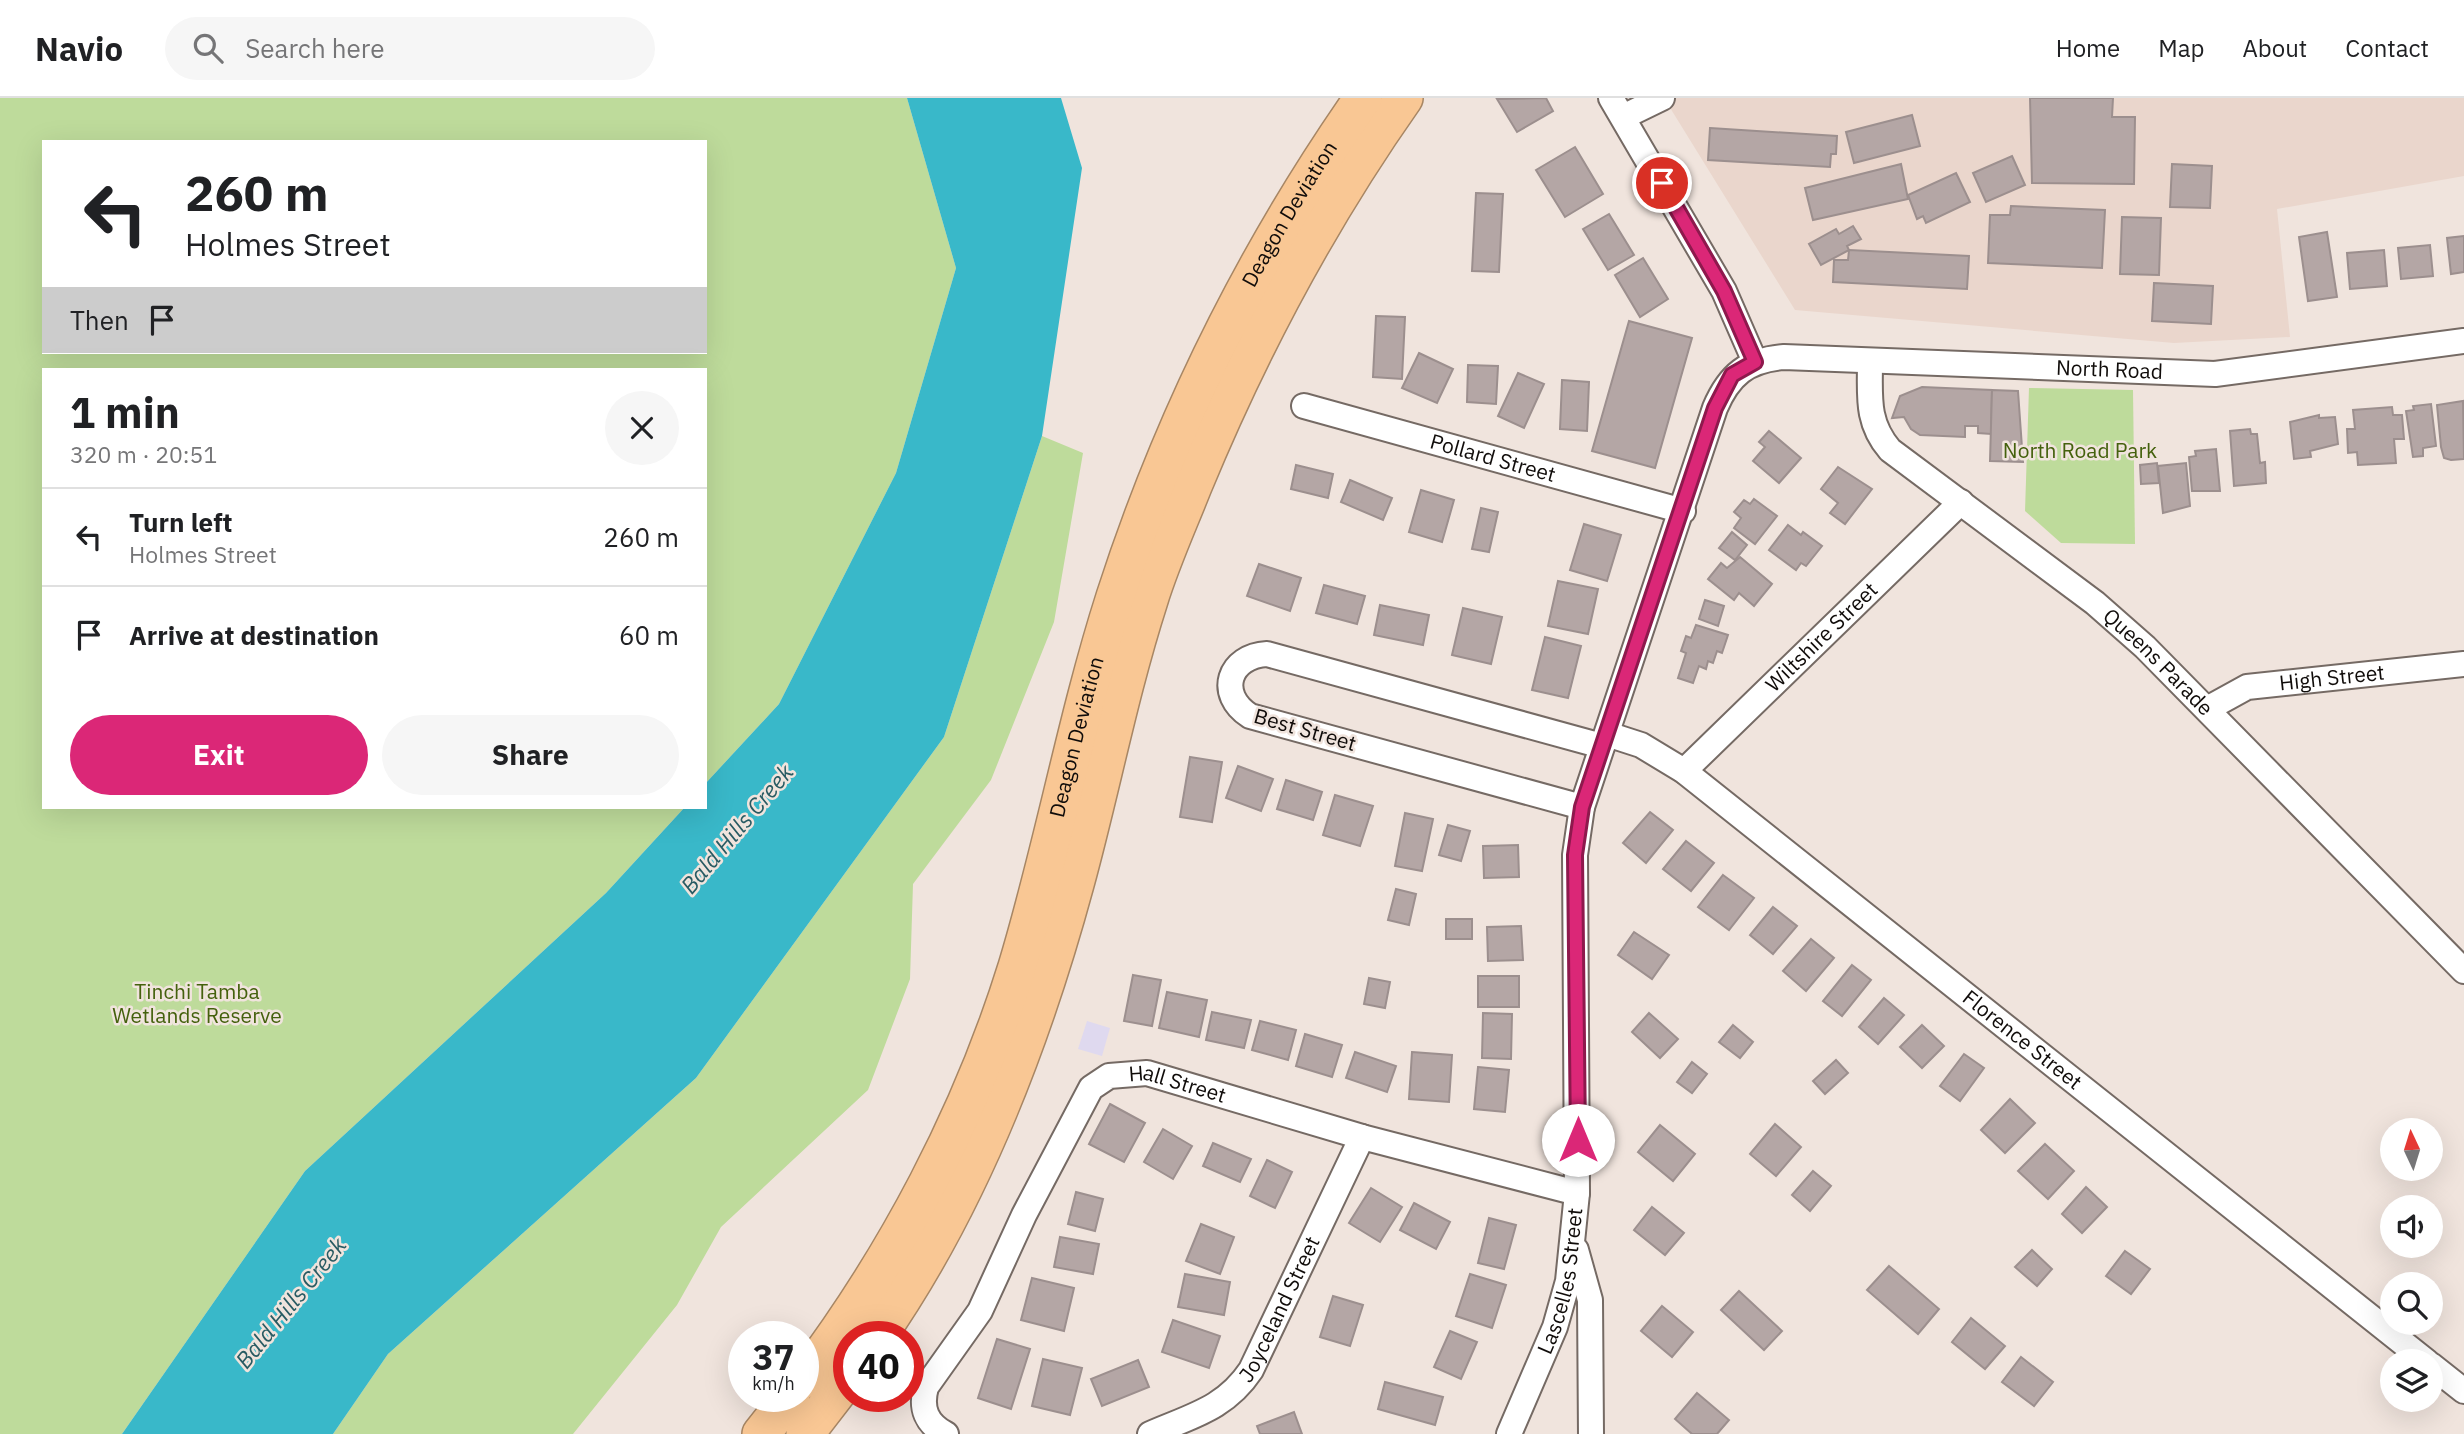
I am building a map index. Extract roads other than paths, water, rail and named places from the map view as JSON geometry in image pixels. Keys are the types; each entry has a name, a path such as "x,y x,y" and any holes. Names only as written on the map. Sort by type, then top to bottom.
{"highway":[{"name":"Deagon Deviation","path":"819,1357 879,1270 915,1206 988,1050 1020,955 1084,698 1146,509 1182,418 1264,256 1363,98"},
{"name":"Deagon Deviation","path":"887,1321 961,1191 1021,1054 1076,883 1128,671 1150,597 1211,442 1287,284 1333,204 1404,98"},
{"path":"805,1434 833,1398"},
{"path":"761,1434 778,1412"}],"street":[{"path":"1662,98 1617,108 1724,291 1755,362"},
{"name":"North Road","path":"1755,362 1784,357 2215,374 2464,341"},
{"name":"Queens Parade","path":"1870,361 1869,414 1880,438 1890,450 2095,603 2145,647 2464,971"},
{"name":"Lascelles Street","path":"1509,1434 1555,1327 1568,1281 1577,1193 1575,855 1582,807 1723,389 1732,375 1755,362"},
{"name":"Pollard Street","path":"1304,406 1683,511"},
{"name":"Wiltshire Street","path":"1684,771 1961,502"},
{"name":"Best Street","path":"1582,807 1250,716 1239,709 1231,698 1230,685 1234,672 1242,660 1254,654 1267,654 1605,740"},
{"name":"High Street","path":"2207,709 2247,687 2464,664"},
{"name":"Florence Street","path":"1605,740 1641,745 1684,771 2411,1349"},
{"name":"Hall Street","path":"947,1434 935,1428 924,1408 926,1387 980,1311 1024,1215 1091,1087 1109,1076 1147,1073 1362,1137 1577,1193"},
{"name":"Joyceland Street","path":"1150,1434 1227,1400 1241,1385 1251,1370 1362,1137"},
{"path":"1572,1236 1590,1300 1591,1434"},
{"name":"Florence Street","path":"2443,1374 2464,1391"}],"water":[{"name":"Bald Hills Creek","path":"907,98 1061,98 1082,168 1042,436 944,737 696,1078 388,1354 333,1434 122,1434 305,1171 606,893 683,809 707,809 707,782 779,704 896,473 956,268"}],"park label":[{"name":"North Road Park","path":"2080,451"},
{"name":"Tinchi Tamba Wetlands Reserve","path":"197,1004"}]}
